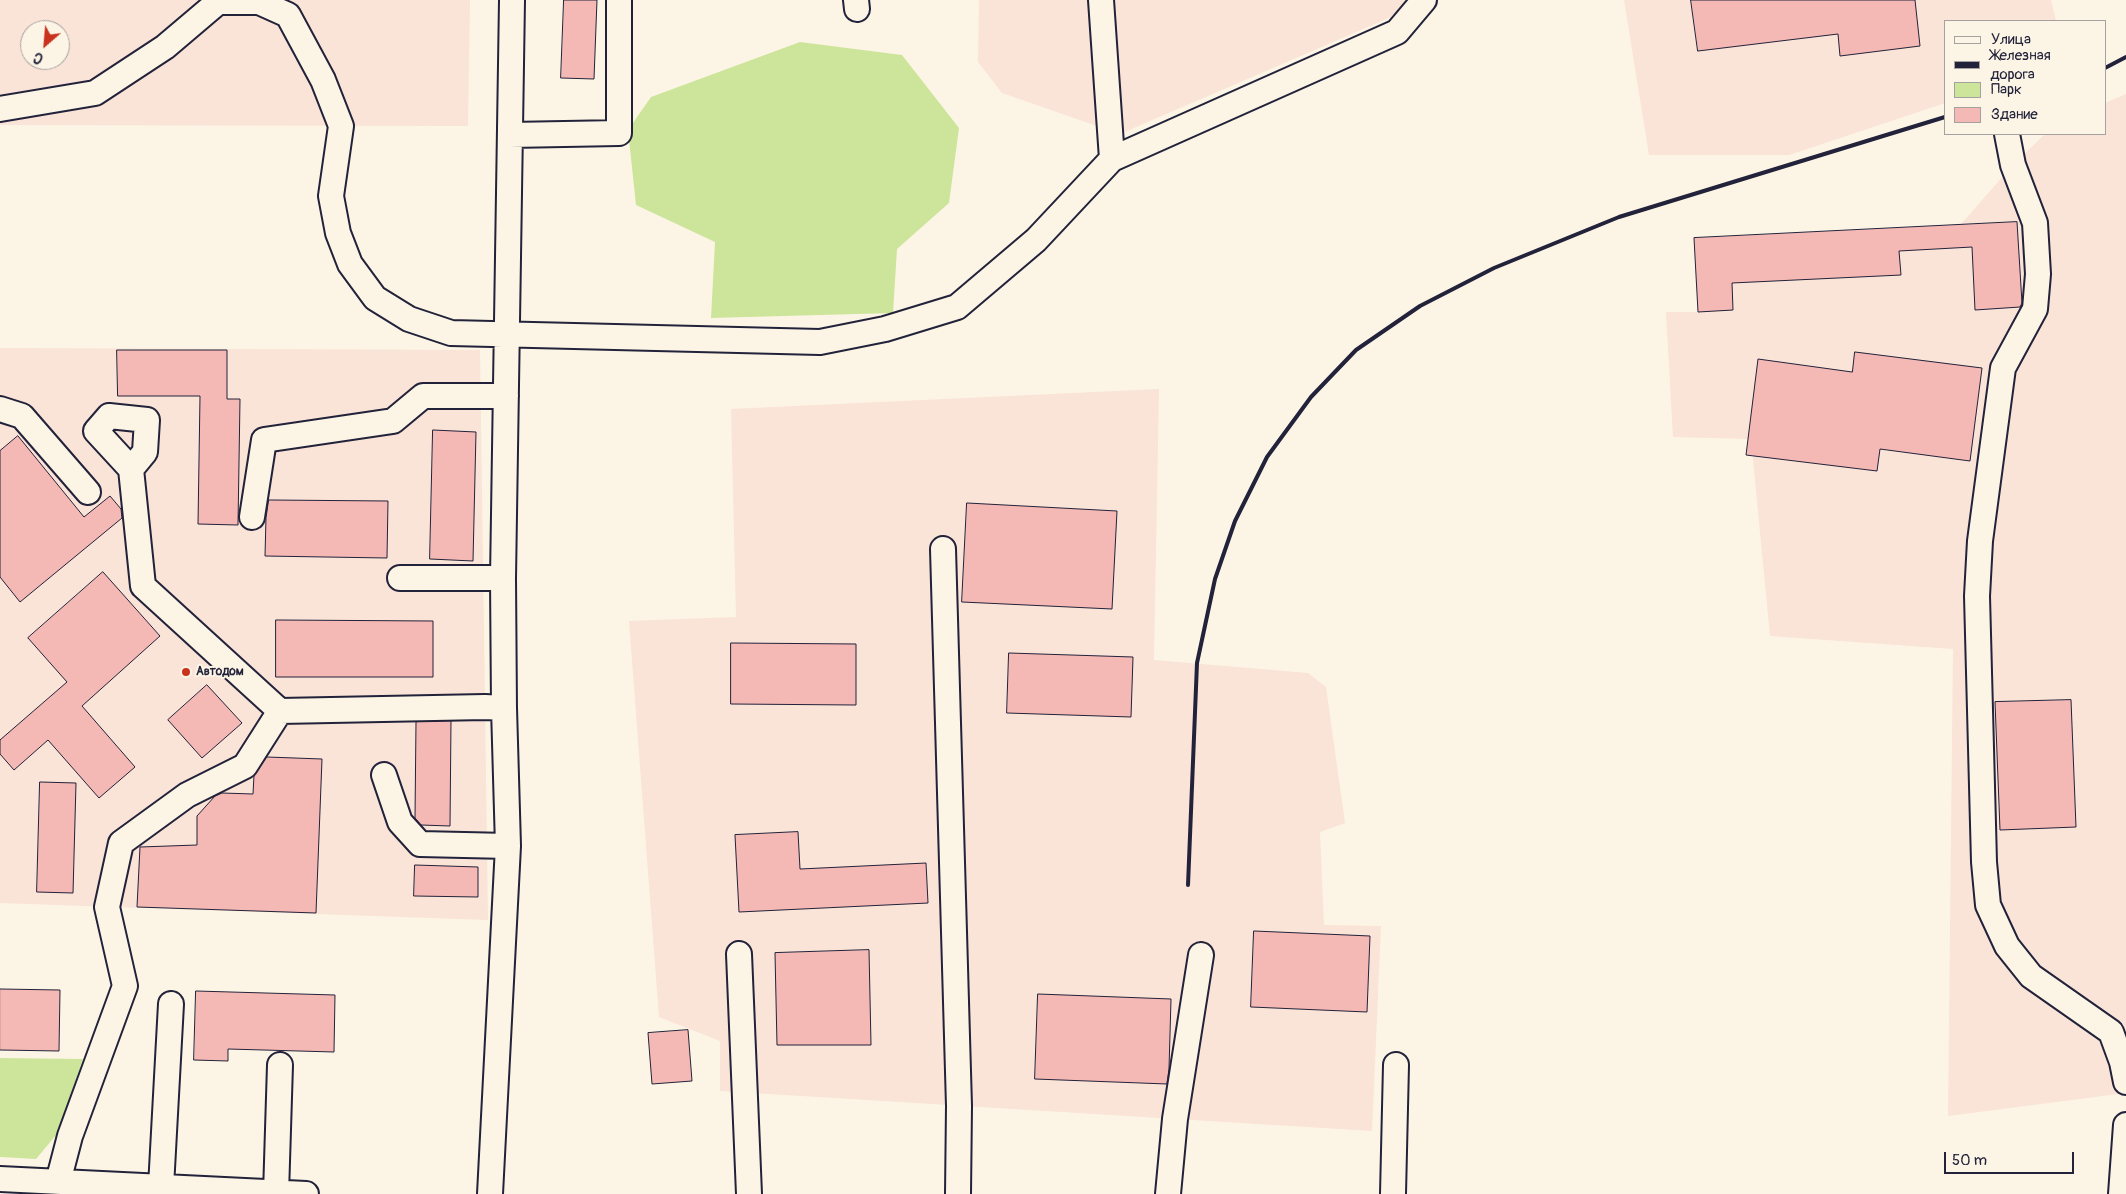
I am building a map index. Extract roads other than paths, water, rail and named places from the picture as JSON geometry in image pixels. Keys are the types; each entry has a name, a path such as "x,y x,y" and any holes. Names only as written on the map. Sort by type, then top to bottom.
{"street":[{"path":"490,1194 508,846 503,578 512,0"},
{"path":"510,134 619,132 619,0"},
{"path":"1101,0 1112,159"},
{"path":"0,109 95,93 165,46 218,2 259,2 288,15 323,80 341,126 331,196 338,234 350,264 374,298 408,319 451,333 820,342 885,329 957,307 1036,240 1112,159 1397,32 1424,0"},
{"path":"2007,135 2014,165 2036,223 2038,274 2035,309 2003,368 1980,541 1977,596 1984,862 1988,904 2007,946 2031,976 2111,1032 2122,1062 2126,1082"},
{"path":"252,517 264,440 393,421 424,396 506,396"},
{"path":"0,409 22,416 88,492"},
{"path":"131,469 143,586 280,712 475,707 504,708"},
{"path":"943,549 959,1106 958,1194"},
{"path":"400,578 503,578"},
{"path":"58,1182 70,1136 125,986 107,907 121,843 187,795 245,766 280,712"},
{"path":"384,775 400,822 420,844 508,846"},
{"path":"739,954 749,1194"},
{"path":"1168,1194 1175,1119 1202,955"},
{"path":"161,1187 171,1004"},
{"path":"276,1193 280,1065"},
{"path":"1393,1194 1396,1065"},
{"path":"2121,1194 2126,1125"},
{"path":"0,1179 306,1194"}],"railway":[{"path":"2106,67 2126,57"},
{"path":"1188,885 1197,663 1215,579 1235,521 1267,457 1311,397 1356,350 1420,306 1494,268 1619,217 1944,117"}],"place":[{"name":"Автодом","path":"186,672"}]}
